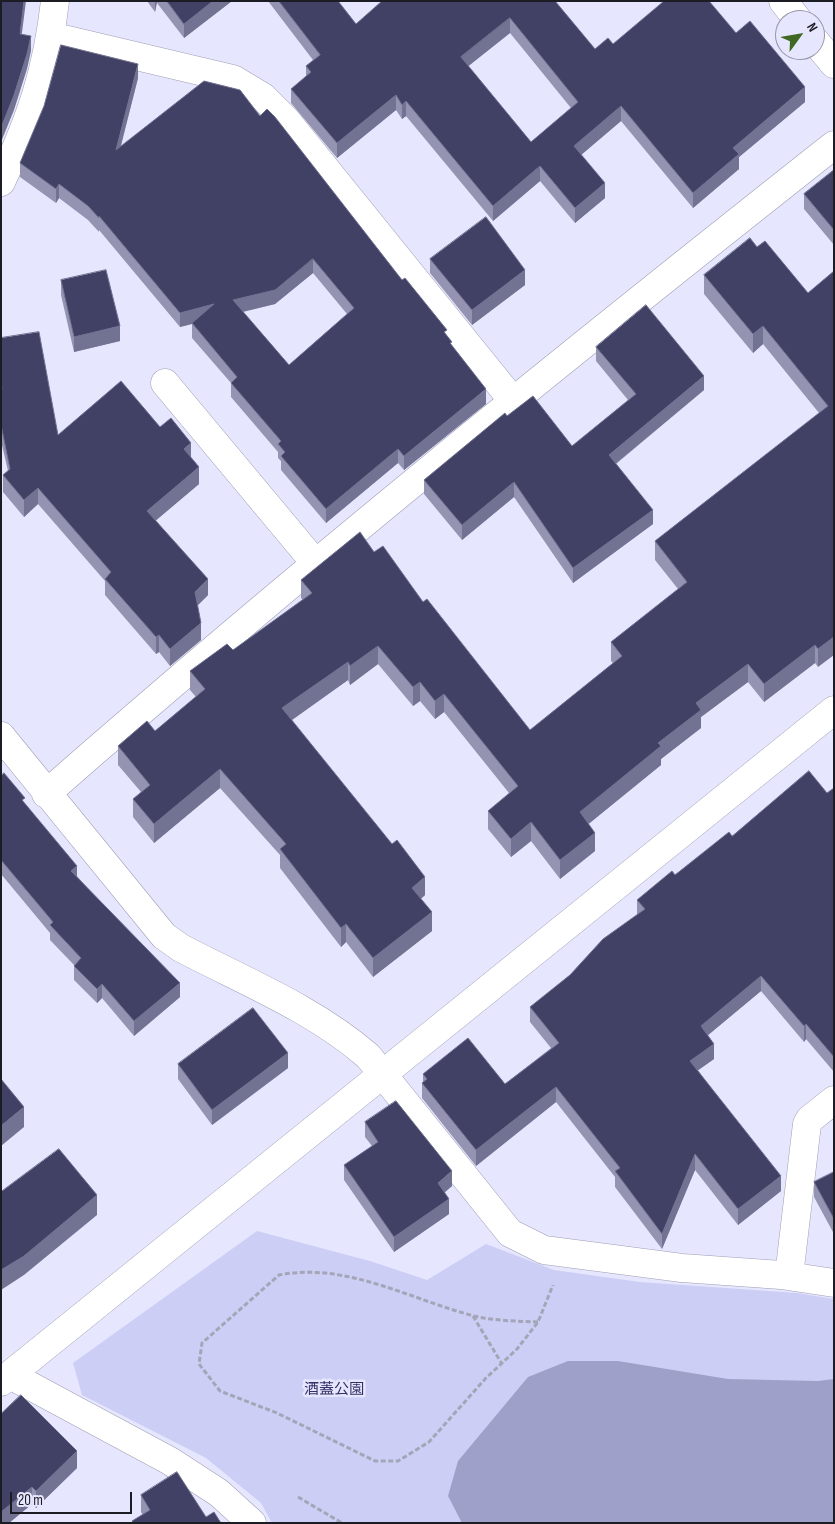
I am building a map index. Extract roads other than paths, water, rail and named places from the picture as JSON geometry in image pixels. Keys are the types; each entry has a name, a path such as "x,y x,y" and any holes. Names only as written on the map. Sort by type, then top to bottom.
{"street":[{"path":"1,182 35,105 51,36 55,1"},
{"path":"51,36 233,79 263,96 287,122 514,402"},
{"path":"825,53 834,64"},
{"path":"46,794 176,680 316,564 643,296 834,145"},
{"path":"165,383 316,564"},
{"path":"252,1523 218,1493 170,1461 6,1378 834,710"},
{"path":"1,736 46,794 164,936 181,948 333,1029 368,1056 510,1233 544,1250 682,1268 789,1276 834,1283"},
{"path":"789,1276 807,1124 810,1119 834,1100"}],"park label":[{"name":"酒蓋公園","path":"334,1390"}]}
